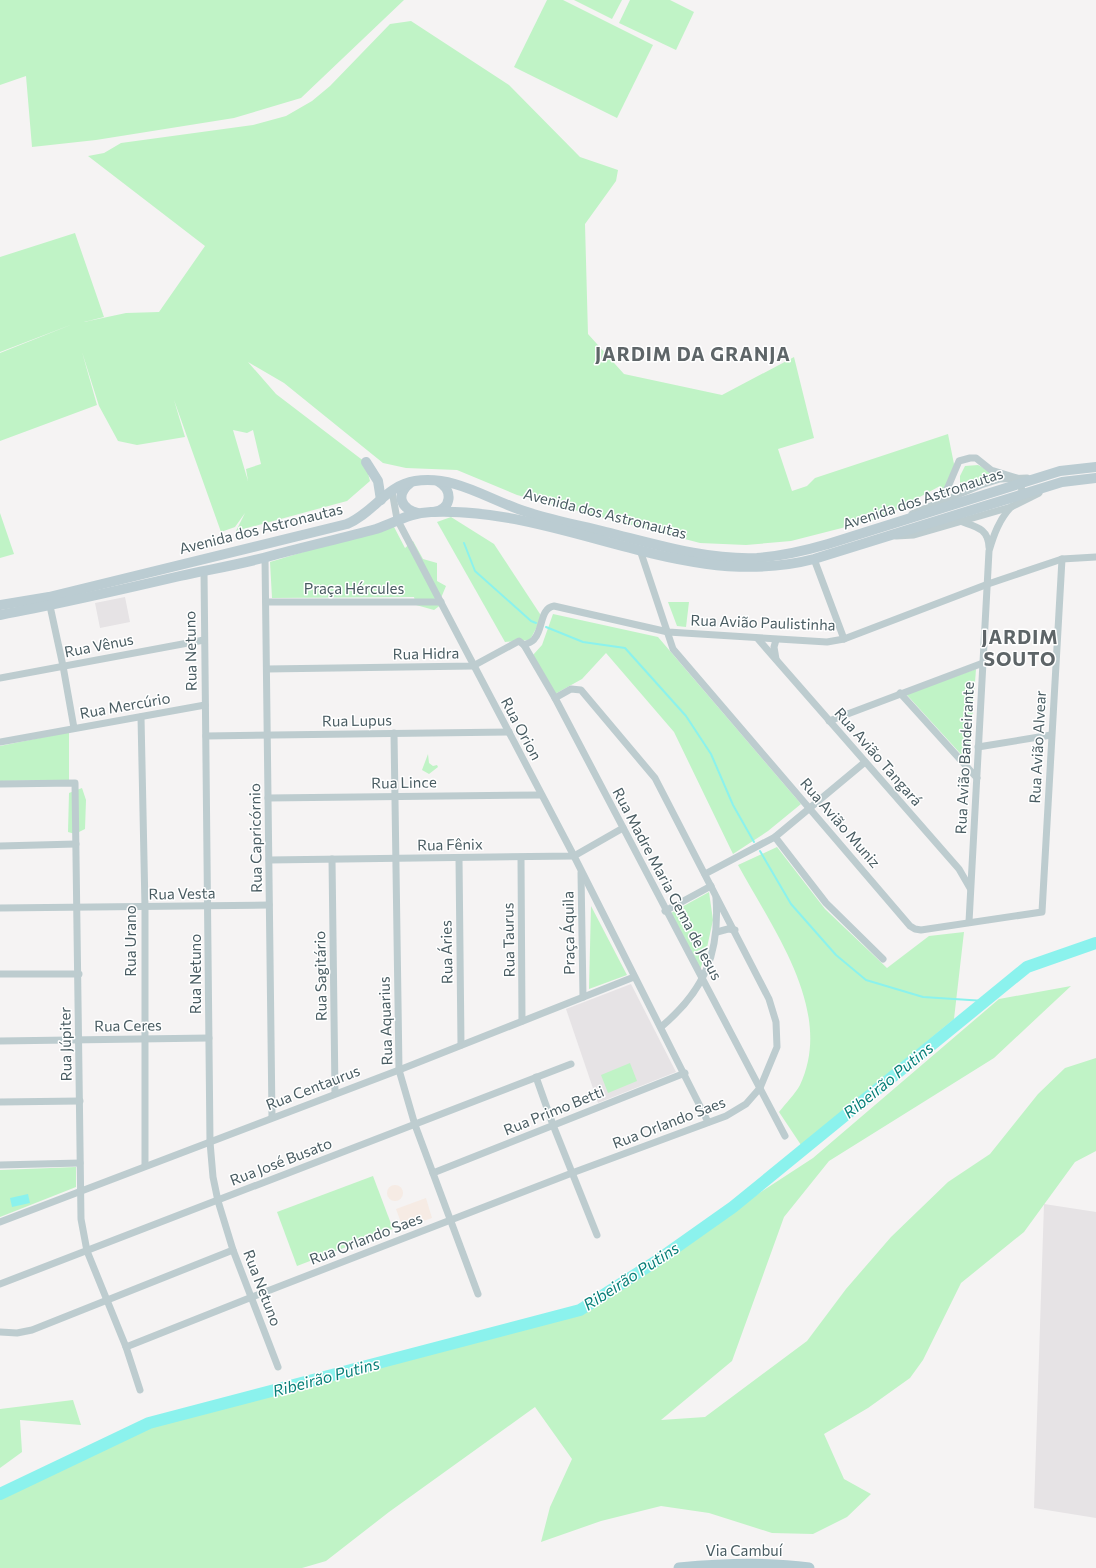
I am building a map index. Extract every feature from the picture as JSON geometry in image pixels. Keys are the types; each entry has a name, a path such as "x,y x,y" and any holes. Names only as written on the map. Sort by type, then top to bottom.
{"main road":[{"path":"366,462 378,481 381,500"},
{"name":"Avenida dos Astronautas","path":"0,606 49,597 347,524 362,516 392,491 413,481 426,480 460,485 473,489 523,511 635,539 712,556 756,558 793,554 886,526 938,505 1020,481 1060,471 1096,467"},
{"name":"Avenida dos Astronautas","path":"0,615 50,606 265,558 373,529 397,519 418,513 432,512 496,516 711,566 757,568 795,564 814,559 892,535 942,523 1022,497 1062,482 1096,478"},
{"path":"413,481 405,487 401,496 407,510 418,513"},
{"path":"432,512 445,508 449,500 447,489 439,482"},
{"name":"Via Cambuí","path":"679,1568 707,1565 757,1565 809,1568"}],"street":[{"path":"976,458 991,470 1020,481 1022,497 1011,507 960,521 942,523 938,505 948,487 959,461 964,459 976,458"},
{"name":"Rua Orion","path":"392,491 397,519 509,732 540,795 581,869 634,977 685,1073 708,1122"},
{"name":"Rua Avião Bandeirante","path":"969,922 989,551 1002,517 1011,507"},
{"path":"960,521 976,527 986,534 989,538 989,551"},
{"name":"Rua Avião Muniz","path":"640,550 673,649 915,929 921,930 1042,912"},
{"name":"Rua Avião Paulistinha","path":"524,645 534,640 542,624 545,610 548,607 554,606 668,632 758,639 827,642 844,639 988,584 1062,559 1096,557"},
{"name":"Rua Capricórnio","path":"265,558 272,1117"},
{"path":"814,559 844,639"},
{"name":"Rua Avião Alvear","path":"1042,912 1062,559"},
{"name":"Rua Netuno","path":"204,571 210,1142 213,1177 218,1201 233,1250 278,1367"},
{"name":"Praça Hércules","path":"266,602 441,602"},
{"path":"50,606 74,728"},
{"name":"Rua Avião Tangará","path":"758,639 959,869 970,888"},
{"name":"Rua Vênus","path":"0,678 204,640"},
{"path":"776,640 774,652 778,663"},
{"name":"Rua Hidra","path":"267,669 473,666 519,641 524,645"},
{"name":"Rua Madre Maria Gema de Jesus","path":"524,645 555,698 665,911 703,979 785,1136"},
{"path":"829,721 983,663"},
{"name":"Rua Orlando Saes","path":"126,1347 450,1220 736,1111 753,1098 760,1088 777,1047 776,1022 769,999 735,930 655,778 581,690 576,688 555,698"},
{"path":"900,693 977,778"},
{"name":"Rua Mercúrio","path":"0,742 205,705"},
{"name":"Rua Urano","path":"141,717 144,907 145,1165"},
{"name":"Rua Lupus","path":"206,736 509,732"},
{"name":"Rua Aquarius","path":"394,733 399,1070 415,1125 478,1294"},
{"path":"978,747 1051,735"},
{"path":"705,874 775,837 811,810 865,762"},
{"name":"Rua Júpiter","path":"0,784 75,783 80,1040 81,1219 87,1251 126,1347 140,1390"},
{"name":"Rua Lince","path":"268,798 540,795"},
{"name":"Rua Fênix","path":"269,860 521,858 574,856 622,828"},
{"path":"775,837 826,903 883,959"},
{"path":"0,846 76,844"},
{"name":"Rua Áries","path":"459,858 461,1045"},
{"name":"Rua Taurus","path":"521,858 522,1021"},
{"name":"Rua Sagitário","path":"332,859 335,1093"},
{"path":"959,869 972,865"},
{"name":"Praça Áquila","path":"581,869 583,997"},
{"path":"665,911 711,886"},
{"path":"582,895 594,895"},
{"path":"661,1027 675,1015 690,998 703,979 711,961 717,932 716,896"},
{"name":"Rua Vesta","path":"0,908 269,905"},
{"path":"717,932 728,929 735,930"},
{"path":"0,974 79,974"},
{"name":"Rua Centaurus","path":"0,1222 80,1192 145,1165 210,1142 335,1093 399,1070 634,977"},
{"name":"Rua Ceres","path":"0,1041 209,1038"},
{"name":"Rua José Busato","path":"0,1284 571,1064"},
{"name":"Rua Primo Betti","path":"433,1173 685,1073"},
{"path":"536,1077 553,1125 597,1236"},
{"path":"0,1102 80,1101"},
{"path":"0,1165 80,1164"},
{"path":"0,1332 17,1333 32,1330 233,1250"}],"shaded area":[{"path":"125,597 130,622 100,628 95,603"},
{"path":"631,984 676,1072 598,1103 566,1009"},
{"path":"1044,1204 1096,1212 1096,1518 1034,1508"}],"green space":[{"path":"0,0 404,0 301,98 234,118 96,140 32,147 26,76 0,85"},
{"path":"547,0 563,0 653,45 617,118 514,67"},
{"path":"574,0 622,0 612,19"},
{"path":"630,0 670,0 694,12 676,50 619,23"},
{"path":"411,21 509,85 580,157 618,170 616,181 585,224 588,334 624,374 722,395 794,357 814,438 778,449 792,491 807,486 815,478 948,434 955,469 944,494 940,486 881,518 791,541 746,545 700,543 517,495 457,470 406,468 383,463 284,383 248,362 276,394 365,462 370,481 347,501 236,531 245,513 235,527 221,532 174,400 185,437 137,445 118,441 99,406 82,352 97,405 0,441 0,353 73,324 0,352 0,257 75,233 104,317 84,322 126,313 159,312 205,246 88,156 104,153 121,143 253,125 286,116 312,101 330,86 390,24","holes":["233,430 247,433 253,430 261,464 246,469 248,481"]},
{"path":"978,465 999,476 960,488 960,476 965,466"},
{"path":"0,513 14,554 0,558"},
{"path":"451,517 494,544 542,617 530,640 505,642 437,522"},
{"path":"393,525 405,548 413,541 423,559 437,563 437,581 446,586 441,598 442,604 434,610 416,605 414,597 272,598 270,562"},
{"path":"668,602 689,602 686,627 677,626"},
{"path":"553,614 658,637 801,804 768,831 733,854 674,732 606,653 582,679 555,694 533,655 542,645"},
{"path":"976,669 969,763 906,694"},
{"path":"69,732 69,780 0,781 0,746"},
{"path":"428,754 429,763 433,766 437,765 438,767 429,774 422,770"},
{"path":"82,788 86,800 85,829 75,834 68,832 69,793"},
{"path":"777,847 825,909 887,968 929,936 964,932 954,1019 801,1145 779,1112 800,1085 809,1057 810,1028 805,999 795,971 782,943 738,865"},
{"path":"709,892 713,920 706,952 700,970 671,913"},
{"path":"591,906 627,975 589,989"},
{"path":"1071,986 994,1058 829,1161 784,1217 732,1361 661,1420 705,1417 807,1341 846,1289 891,1237 948,1182 990,1154 1038,1094 1065,1068 1096,1058 1096,1151 1075,1162 1024,1232 961,1283 923,1360 910,1378 868,1408 824,1434 844,1479 871,1494 847,1517 813,1534 772,1533 709,1513 661,1506 601,1521 541,1542 550,1507 572,1459 535,1407 389,1512 326,1561 302,1568 0,1568 0,1494 156,1421 580,1310 813,1158 999,999"},
{"path":"630,1063 637,1081 608,1093 601,1075"},
{"path":"76,1167 76,1187 0,1217 0,1170"},
{"path":"373,1176 393,1229 297,1266 277,1212"},
{"path":"73,1400 81,1425 20,1420 22,1452 0,1468 0,1409"}],"sand":[{"path":"392,1185 398,1185 403,1190 401,1199 398,1201 392,1201 387,1196 387,1190"},
{"path":"426,1198 432,1218 403,1228 396,1209"}],"water":[{"path":"28,1194 30,1203 12,1207 10,1198"}],"waterway":[{"path":"464,543 475,571 531,621 536,623"},
{"path":"546,627 583,642 625,648 686,716 711,754 733,805 754,842"},
{"path":"760,851 791,904 836,955 866,980 923,997 985,1001"},
{"name":"Ribeirão Putins","path":"0,1494 149,1423 580,1310 658,1260 733,1207 1027,967 1096,943"}],"district":[{"name":"JARDIM DA GRANJA","path":"693,354"},
{"name":"JARDIM SOUTO","path":"1020,648"}]}
